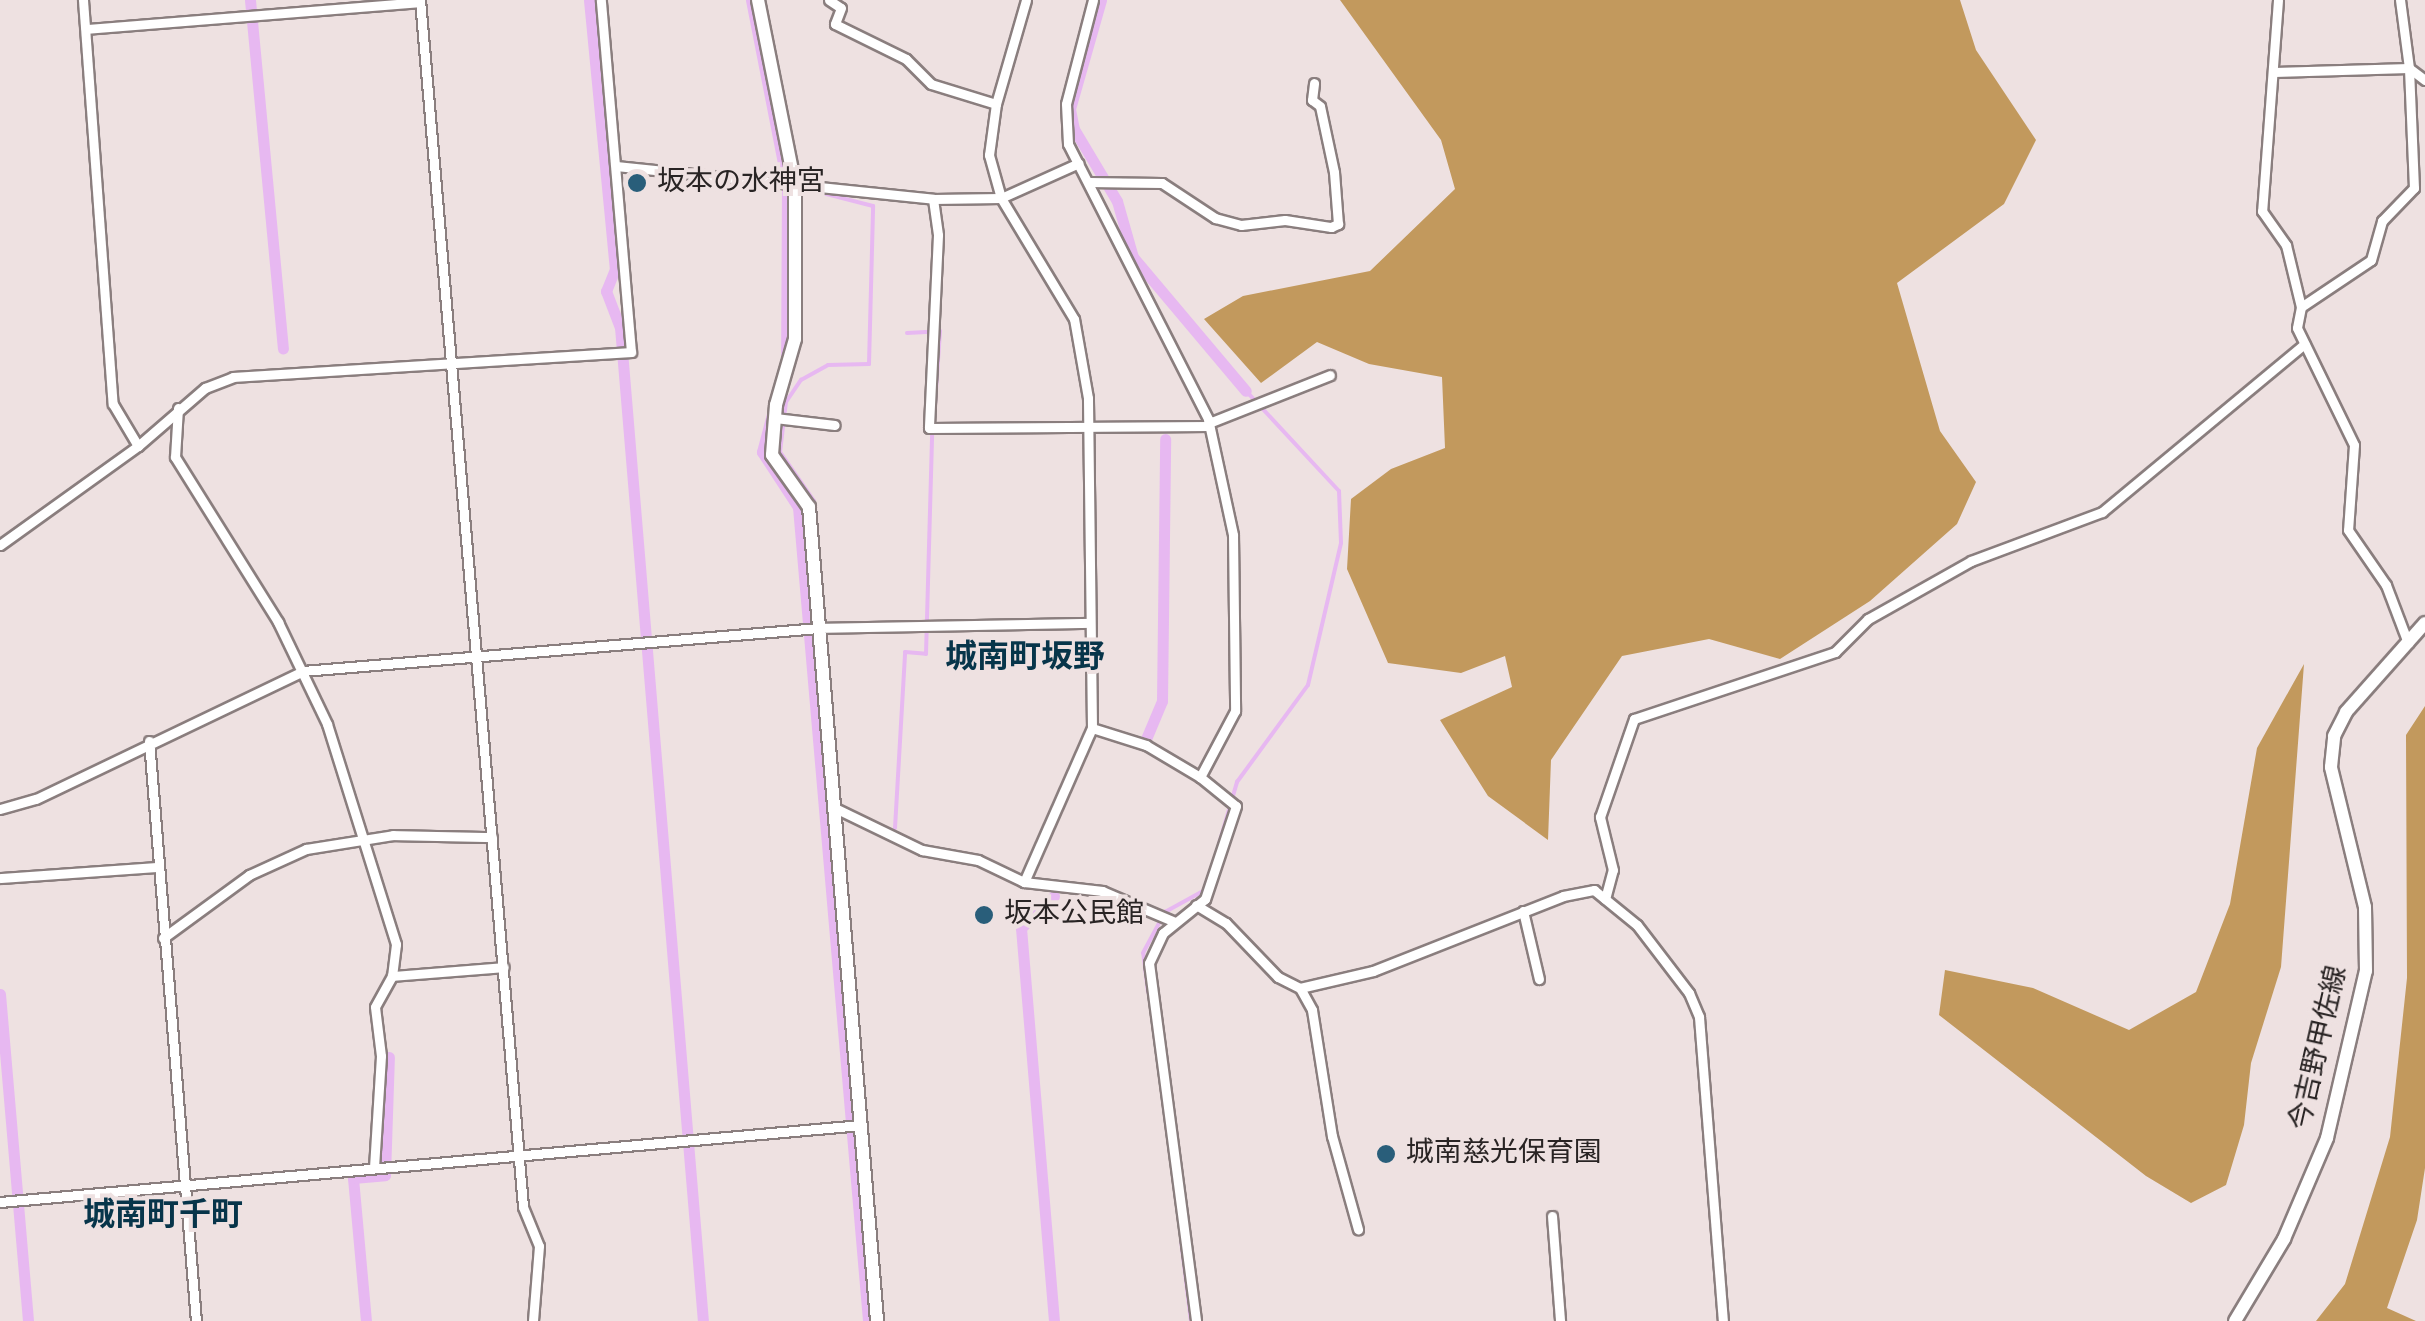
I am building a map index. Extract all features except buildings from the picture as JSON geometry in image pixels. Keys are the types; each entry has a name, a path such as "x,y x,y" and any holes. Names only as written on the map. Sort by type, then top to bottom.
{"street":[{"path":"84,0 114,404 138,446"},
{"path":"0,545 138,446 178,408 234,377 454,367 631,352 601,0"},
{"path":"758,0 795,186 795,339 775,418 772,455 809,506 877,1321"},
{"path":"827,0 841,8 836,24 906,59 931,84 996,104"},
{"path":"1024,882 1092,728 1089,429 1074,318 1001,198 988,156 996,104 1026,0"},
{"path":"1093,0 1066,104 1066,135 1209,425 1234,535 1238,664 1235,711 1200,777"},
{"path":"2278,0 2262,211 2286,245 2301,307 2298,328 2354,444 2348,530 2386,585 2408,643"},
{"path":"2301,307 2371,260 2382,221 2414,188 2410,68 2400,0"},
{"path":"86,30 420,1 518,1156 525,1221 539,1246 533,1321"},
{"path":"2274,72 2410,68 2425,80"},
{"path":"1089,182 1162,183 1215,218 1242,225 1285,220 1331,227 1338,224 1320,106 1312,100 1314,83"},
{"path":"616,166 933,199 1001,198 1079,164"},
{"path":"933,199 938,235 929,428 1209,425 1330,375"},
{"path":"1605,899 1613,870 1600,817 1634,719 1835,652 1868,619 1971,561 2102,512 2304,344"},
{"path":"178,408 175,457 303,671 396,944 392,976 375,1007 381,1056 374,1168"},
{"path":"775,418 836,425"},
{"name":"今吉野甲佐線","path":"2235,1321 2284,1240 2327,1138 2366,971 2365,907 2331,767 2334,736 2346,712 2425,623"},
{"path":"0,809 36,800 150,740 263,694 303,671 818,628 1090,624"},
{"path":"1092,728 1146,745 1200,777 1236,806 1226,848 1196,905 1175,922 1149,963 1196,1321"},
{"path":"150,740 156,867 196,1321"},
{"path":"834,808 896,840 978,860 1024,882 1102,891 1175,922"},
{"path":"163,938 272,862 363,840 492,837"},
{"path":"0,878 156,867"},
{"path":"1196,905 1226,923 1278,977 1300,988 1374,971 1581,890 1605,899 1636,925 1689,993 1699,1017 1723,1321"},
{"path":"1523,911 1539,979"},
{"path":"392,976 504,967"},
{"path":"1300,988 1319,1034 1332,1136 1358,1229"},
{"path":"0,1202 861,1125"},
{"path":"1552,1216 1560,1321"}],"shaded area":[{"path":"1340,0 1960,0 1976,50 2036,140 2004,204 1897,283 1940,431 1976,482 1957,524 1870,601 1780,659 1709,639 1622,656 1551,760 1548,840 1488,796 1440,720 1512,687 1505,656 1461,673 1388,663 1347,569 1351,499 1391,469 1445,448 1442,377 1369,364 1317,342 1261,383 1204,319 1243,296 1370,271 1455,189 1441,140"},
{"path":"2304,664 2281,967 2251,1063 2244,1125 2226,1185 2191,1203 2146,1176 1939,1015 1945,970 2033,988 2129,1030 2196,992 2230,904 2257,748"},
{"path":"2425,706 2425,1168 2417,1220 2387,1308 2416,1321 2316,1321 2345,1284 2390,1137 2407,978 2406,735"}],"waterway":[{"path":"250,0 283,348"},
{"path":"589,0 615,269 606,291 620,327 703,1321"},
{"path":"751,0 787,184 786,361 762,452 798,507 868,1321"},
{"path":"1101,0 1070,109 1074,129 1117,201 1133,257 1246,391"},
{"path":"814,501 780,452 786,402 801,380 828,365 869,364 873,206 826,194"},
{"path":"907,333 940,331 934,418"},
{"path":"1219,844 1237,782 1308,685 1341,543 1339,491 1246,391"},
{"path":"895,828 905,652 926,654 932,435"},
{"path":"1146,739 1162,701 1165,439"},
{"path":"1148,992 1143,953 1165,912 1203,891"},
{"path":"1054,896 1021,928 1054,1321"},
{"path":"0,994 28,1321"},
{"path":"366,1321 353,1178 385,1175 389,1057"},
{"path":"1181,1240 1191,1321"}],"place":[{"name":"坂本の水神宮","path":"637,183"},
{"name":"坂本公民館","path":"984,915"},
{"name":"城南慈光保育園","path":"1386,1154"}],"district":[{"name":"城南町坂野","path":"1025,659"},
{"name":"城南町千町","path":"163,1217"}]}
